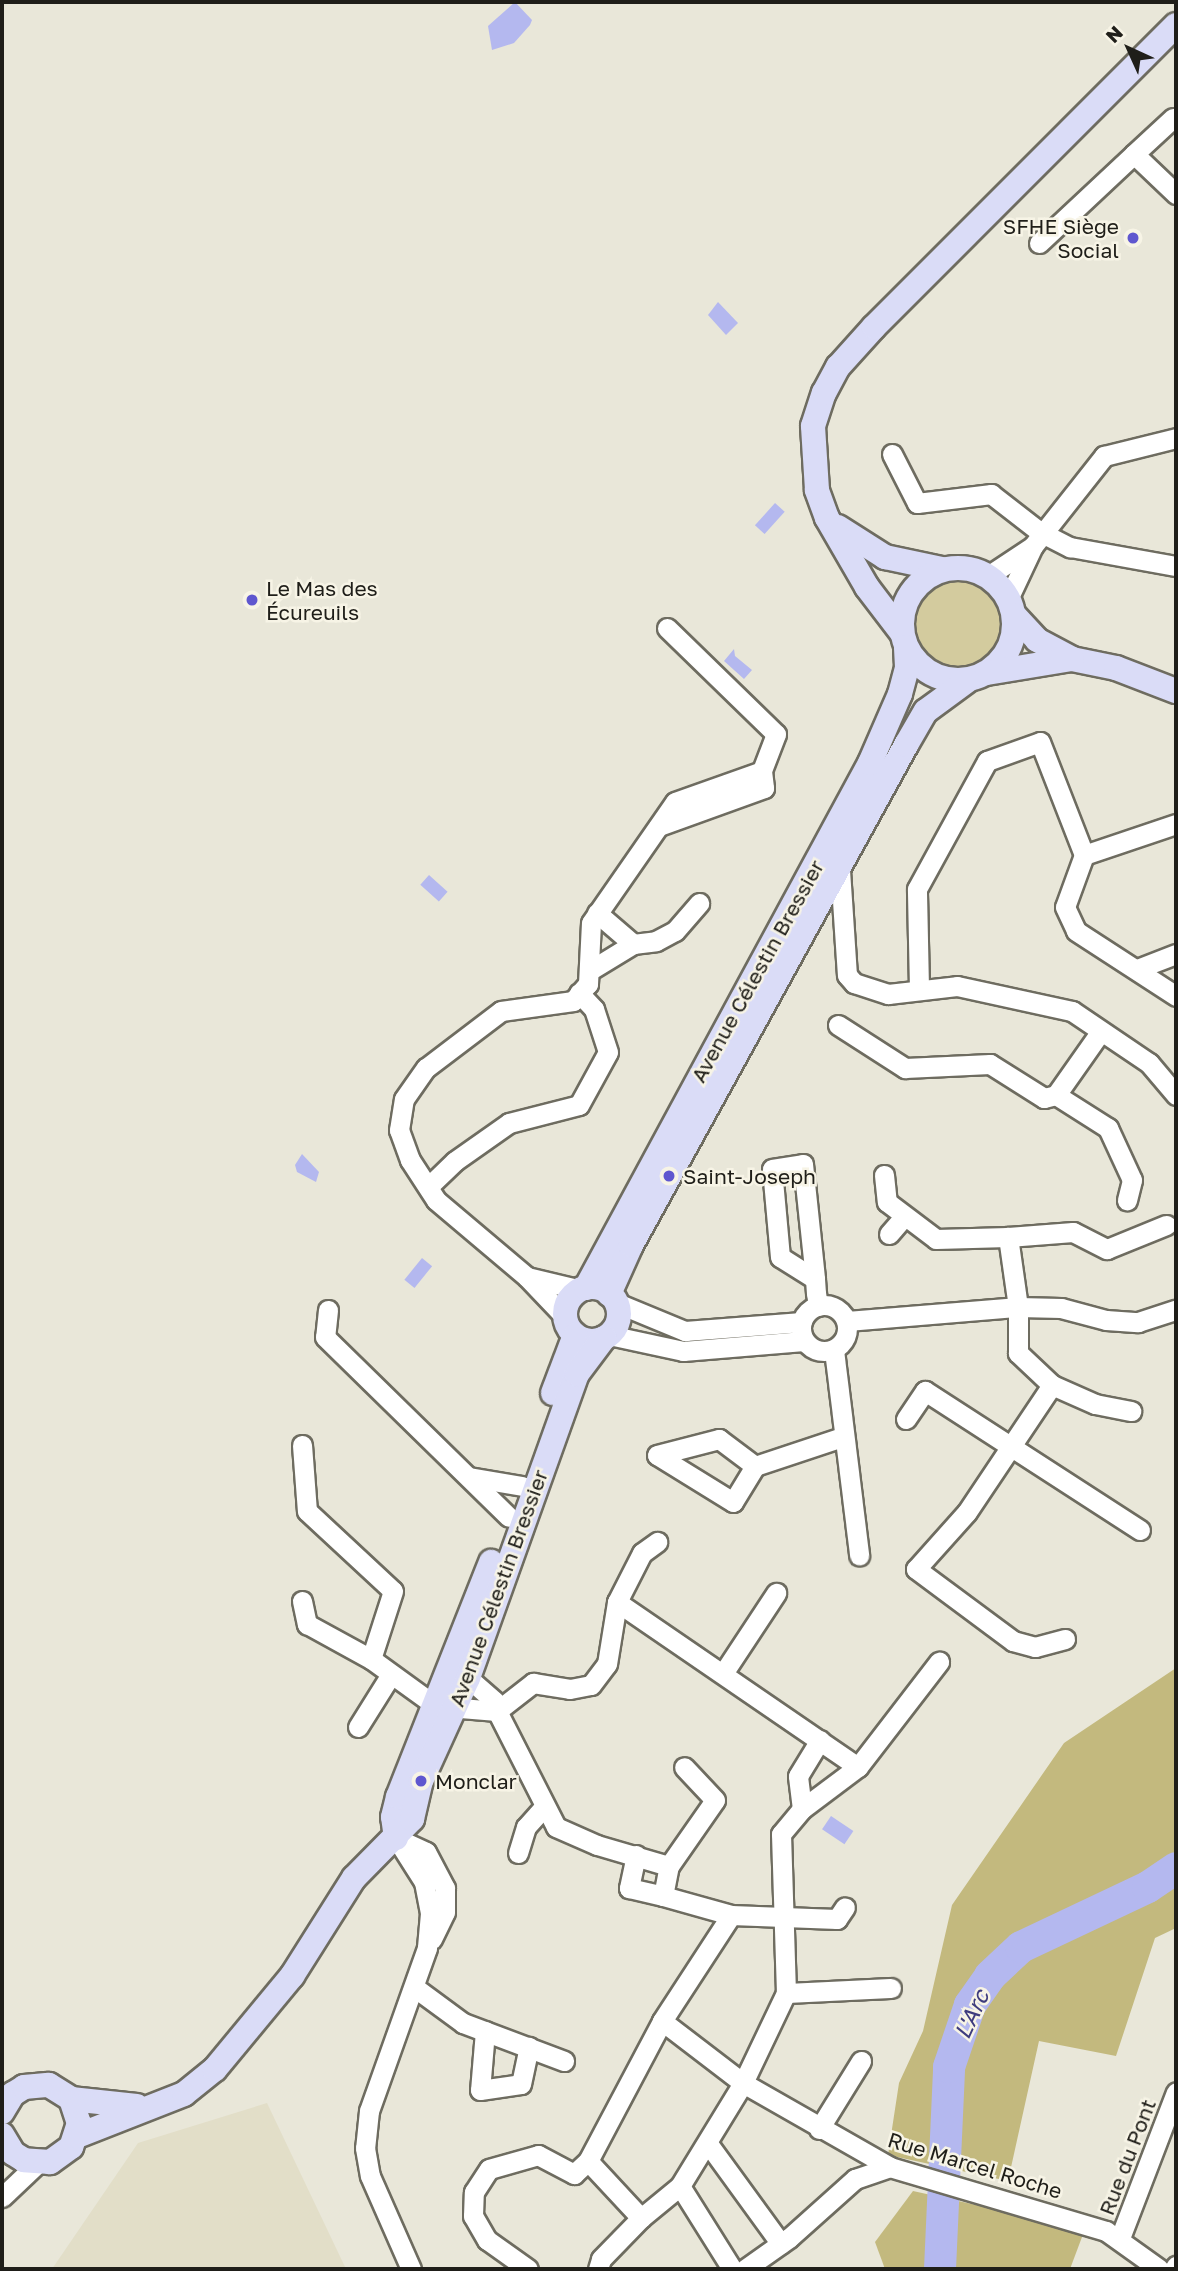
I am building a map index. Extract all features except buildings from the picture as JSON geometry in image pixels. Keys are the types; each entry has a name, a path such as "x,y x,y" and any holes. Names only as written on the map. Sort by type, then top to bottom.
{"main road":[{"path":"1072,659 977,677 945,680 922,668 867,587 827,518 817,489 813,426 838,367 1176,25"},
{"path":"827,518 860,544 885,557 942,569 963,567 988,576 1037,640 1072,659 1116,668 1176,691"},
{"path":"904,640 903,608 918,583 942,569"},
{"path":"977,677 1002,661 1013,637 1012,606"},
{"name":"Avenue Célestin Bressier","path":"598,1294 870,763 901,690 907,667 904,640"},
{"name":"Avenue Célestin Bressier","path":"598,1294 631,1245 926,710 977,677"},
{"path":"598,1294 618,1321 606,1337 589,1341 570,1326 569,1300 598,1294"},
{"name":"Avenue Célestin Bressier","path":"396,1838 393,1817 398,1797 445,1707 522,1486 570,1326"},
{"name":"Avenue Célestin Bressier","path":"445,1707 468,1678 577,1374 606,1337"},
{"path":"3,2144 13,2153 38,2163 62,2156 77,2136 184,2094 215,2069 247,2033 292,1976 354,1878 396,1838"},
{"path":"2,2112 13,2094 13,2084 49,2085 71,2099 116,2107 152,2105"},
{"path":"71,2099 77,2110 77,2136"}],"street":[{"path":"1039,243 1173,118"},
{"path":"1134,154 1176,194"},
{"path":"988,576 1036,539 1104,456 1176,438"},
{"path":"892,454 917,503 991,494 1036,539 1176,566"},
{"path":"1012,606 1036,539"},
{"path":"570,1326 527,1277 436,1200 399,1130 404,1099 426,1068 501,1012 573,1000 588,984 591,923 659,826 764,788 762,771 776,734 667,628"},
{"path":"919,988 917,889 987,761 1040,742 1084,855 1067,894 1067,917 1076,931 1176,996"},
{"path":"1084,855 1176,824"},
{"path":"839,870 848,975 854,983 888,994 919,988 957,986 1007,994 1072,1011 1149,1063 1176,1095"},
{"path":"589,971 632,944 656,941 675,931 699,903"},
{"path":"597,913 632,944"},
{"path":"1137,969 1176,954"},
{"path":"428,1187 455,1161 509,1123 579,1105 608,1052 594,1009 579,993"},
{"path":"838,1025 905,1068 990,1064 1044,1098 1056,1095 1101,1031"},
{"path":"1056,1095 1108,1128 1132,1180 1128,1200"},
{"path":"606,1337 683,1351 803,1331 818,1306 803,1164 772,1169 780,1257 815,1279"},
{"path":"884,1175 887,1202 904,1217 943,1242 1073,1232 1107,1250 1166,1225"},
{"path":"890,1234 904,1217"},
{"path":"1008,1237 1017,1307 1018,1353 1052,1385 1095,1404 1131,1411"},
{"path":"527,1277 598,1294 685,1331 803,1331"},
{"path":"803,1331 814,1350 834,1350 844,1341 847,1321 838,1309 818,1306"},
{"path":"847,1321 1017,1307 1061,1308 1106,1320 1138,1322 1176,1310"},
{"path":"328,1310 325,1337 509,1517"},
{"path":"834,1350 842,1437 859,1555"},
{"path":"1052,1385 967,1512 916,1569 1013,1641 1035,1647 1065,1639"},
{"path":"906,1419 925,1391 1140,1531"},
{"path":"755,1466 842,1437"},
{"path":"302,1445 307,1511 393,1591 371,1659"},
{"path":"469,1477 522,1486"},
{"path":"302,1601 307,1624 371,1659 390,1676 445,1707 497,1711 533,1683 570,1689 591,1685 607,1664 617,1602 642,1553 657,1542"},
{"path":"724,1672 776,1593"},
{"path":"617,1602 724,1672 858,1767"},
{"path":"598,2269 601,2259 641,2218 680,2186 709,2145 743,2083 786,1993 787,1917 780,1834 802,1809 858,1767 939,1662"},
{"path":"358,1727 390,1676"},
{"path":"468,1678 494,1701 528,1767 543,1808 556,1827 669,1866"},
{"path":"802,1809 798,1776 820,1740"},
{"path":"663,1896 669,1866 715,1800 684,1767"},
{"path":"518,1853 526,1827 543,1808"},
{"path":"396,1838 424,1882 430,1913 427,1948 369,2111 365,2148 370,2176 411,2269"},
{"path":"636,1856 629,1888 731,1915 837,1919 845,1907"},
{"path":"528,2269 487,2241 473,2217 474,2192 489,2169 538,2155 574,2174 588,2161 662,2021 731,1915"},
{"path":"414,1987 463,2023 564,2061"},
{"path":"786,1993 891,1987"},
{"name":"Rue Marcel Roche","path":"662,2021 743,2083 819,2129 899,2169 1071,2219 1120,2238 1159,2269"},
{"path":"485,2031 480,2090 521,2084 529,2047"},
{"path":"819,2129 861,2061"},
{"name":"Rue du Pont","path":"1120,2238 1171,2120 1176,2092"},
{"path":"709,2145 774,2256"},
{"path":"588,2161 641,2218"},
{"path":"2,2197 38,2163"},
{"path":"745,2269 774,2256 856,2179 899,2169"},
{"path":"680,2186 732,2269"}],"shaded area":[{"path":"959,578 976,582 991,591 1000,606 1004,623 1000,640 991,655 976,664 959,668 942,664 927,655 918,640 914,623 918,606 927,591 942,582"},
{"path":"1176,1668 1176,1928 1155,1938 1116,2056 1039,2041 1008,2181 888,2155 899,2083 923,2031 952,1905 1064,1743"},
{"path":"267,2103 346,2269 52,2269 138,2143"},
{"path":"913,2191 1085,2229 1070,2269 885,2269 875,2242"}],"water":[{"path":"515,2 532,20 530,25 514,43 492,50 488,26"},
{"path":"718,302 738,323 726,335 708,315"},
{"path":"775,503 785,512 765,534 755,525"},
{"path":"734,649 735,656 752,670 744,679 724,661"},
{"path":"429,875 448,892 439,901 420,885"},
{"path":"302,1154 319,1172 316,1182 297,1172 295,1165"},
{"path":"422,1258 432,1266 414,1288 404,1280"},
{"path":"831,1816 853,1831 844,1844 822,1829"}],"waterway":[{"name":"L'Arc","path":"940,2269 949,2067 970,2005 990,1976 1021,1947 1148,1887 1176,1868"}],"place":[{"name":"SFHE Siège Social","path":"1133,238"},
{"name":"Le Mas des Écureuils","path":"252,600"},
{"name":"Saint-Joseph","path":"669,1176"},
{"name":"Monclar","path":"421,1781"}]}
